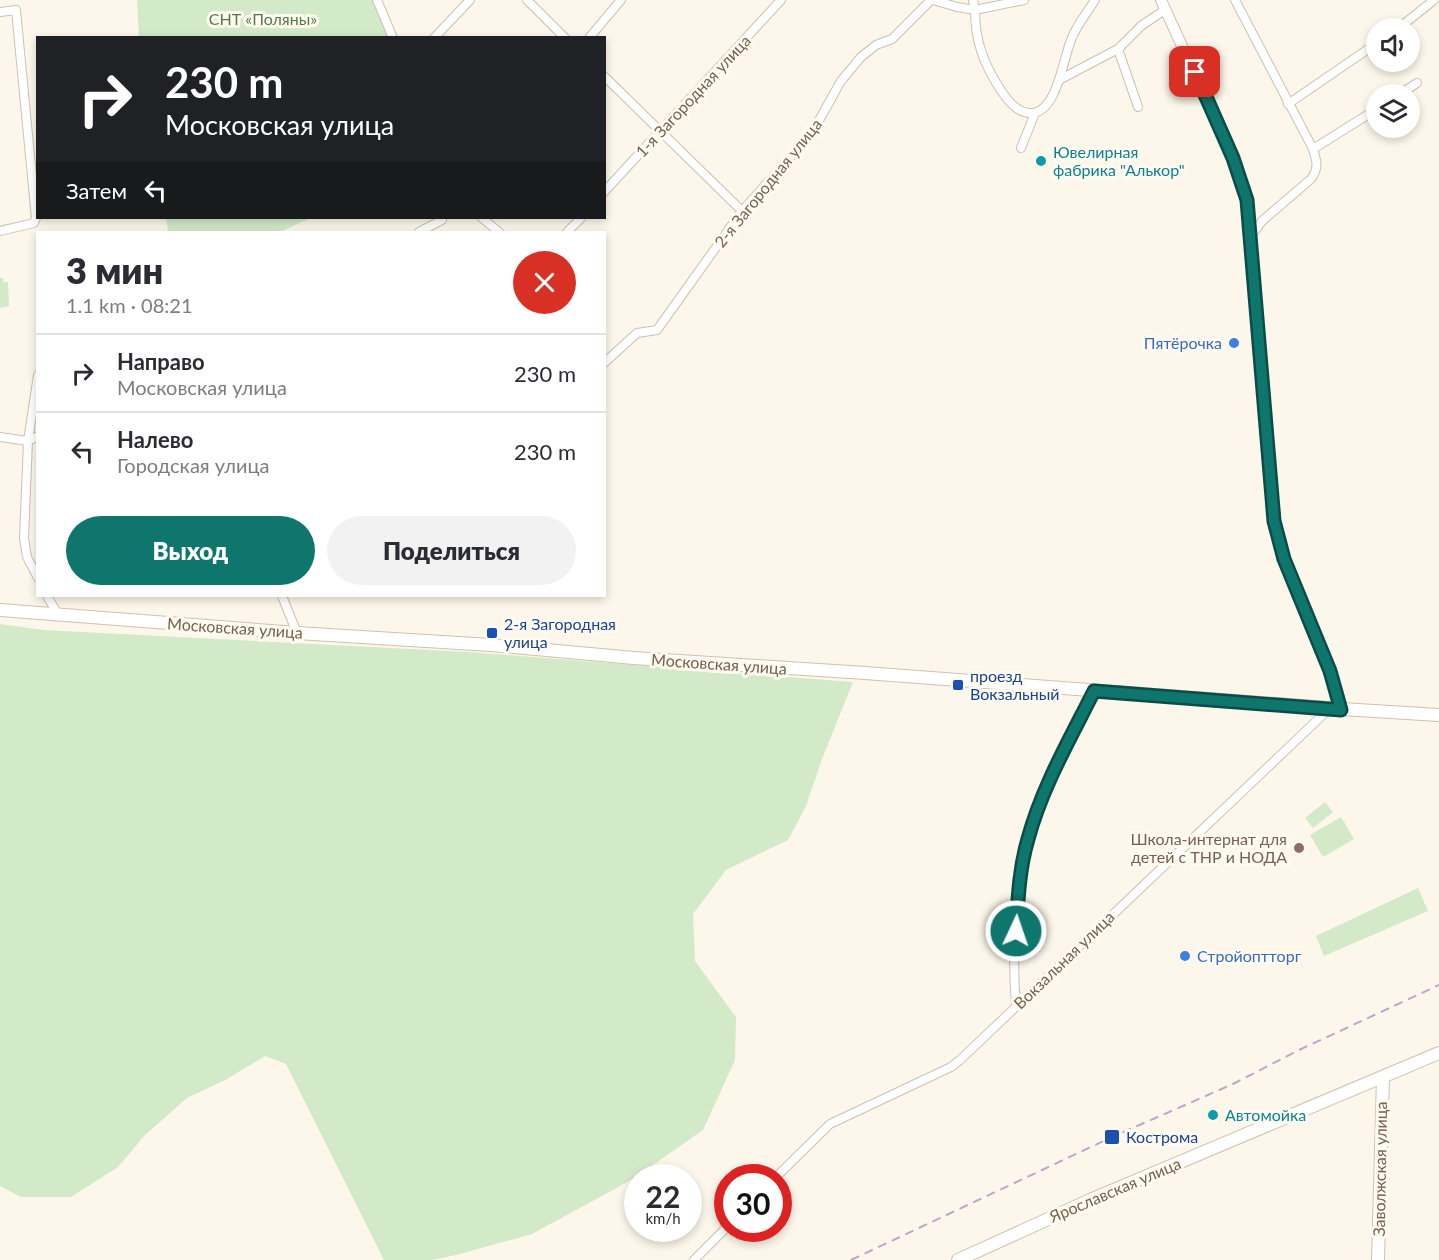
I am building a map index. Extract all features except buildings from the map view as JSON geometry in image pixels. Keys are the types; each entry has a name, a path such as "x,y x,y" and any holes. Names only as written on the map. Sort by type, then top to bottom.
{"main road":[{"name":"Московская улица","path":"0,610 1439,715"},
{"name":"Ярославская улица","path":"958,1260 1090,1200 1439,1053"},
{"name":"Заволжская улица","path":"1378,1260 1383,1077"}],"street":[{"path":"377,0 392,36"},
{"path":"436,36 470,0"},
{"path":"527,0 563,36"},
{"path":"591,36 621,0"},
{"name":"1-я Загородная улица","path":"606,190 781,0"},
{"path":"932,0 975,10 1024,0"},
{"name":"2-я Загородная улица","path":"606,361 637,333 657,330 742,211 812,133 841,81 861,57 876,45 892,39 932,0"},
{"path":"973,0 976,42 988,69 1010,102 1023,112 1035,113"},
{"path":"1021,148 1035,113 1047,105 1059,80 1071,39 1095,0"},
{"path":"1235,0 1313,149 1318,164 1317,171 1311,179 1262,221 1251,236"},
{"path":"1412,18 1434,0"},
{"path":"1059,80 1118,49 1164,4 1233,158 1247,200 1274,521 1284,559 1330,671 1335,709"},
{"path":"0,12 16,10 36,218 34,223 29,225 0,231"},
{"path":"1118,49 1138,107"},
{"path":"1288,104 1366,51"},
{"path":"606,78 742,211"},
{"path":"1313,149 1366,116"},
{"path":"421,231 442,219"},
{"path":"483,219 497,231"},
{"path":"568,231 579,219"},
{"path":"36,388 28,441 24,545 36,574"},
{"path":"0,437 28,441 36,437"},
{"path":"48,597 59,616"},
{"path":"282,597 297,633"},
{"path":"1016,1006 1014,982 1019,882 1028,838 1068,739 1094,691"},
{"name":"Вокзальная улица","path":"789,1164 830,1124 951,1067 1335,709"},
{"path":"694,1260 714,1240"}],"green space":[{"name":"СНТ «Поляны»","path":"137,0 374,0 389,36 139,36"},
{"path":"166,219 308,219 282,231 168,231"},
{"path":"0,278 3,278 3,282 8,282 9,306 0,308"},
{"path":"0,624 44,630 468,652 853,682 806,806 788,840 726,870 693,914 695,961 736,1017 735,1060 703,1130 654,1164 624,1164 624,1184 532,1234 432,1260 384,1260 286,1064 265,1056 227,1079 187,1098 145,1135 118,1167 71,1197 21,1197 0,1186"},
{"path":"1325,802 1333,812 1313,828 1305,818"},
{"path":"1341,817 1354,839 1323,857 1310,835"},
{"path":"1418,888 1428,911 1324,956 1316,936"}],"railway":[{"path":"851,1260 1112,1137 1233,1084 1297,1051 1439,985"}],"place":[{"name":"Ювелирная фабрика \"Алькор\"","path":"1041,161"},
{"name":"Пятёрочка","path":"1234,343"},
{"name":"2-я Загородная улица","path":"492,633"},
{"name":"проезд Вокзальный","path":"958,685"},
{"name":"Школа-интернат для детей с ТНР и НОДА","path":"1299,848"},
{"name":"Стройоптторг","path":"1185,956"},
{"name":"Автомойка","path":"1213,1115"},
{"name":"Кострома","path":"1112,1137"}],"route":[{"path":"1016,931 1019,882 1028,838 1068,739 1094,691 1341,710 1330,671 1284,559 1274,521 1247,200 1233,158 1195,72"}]}
